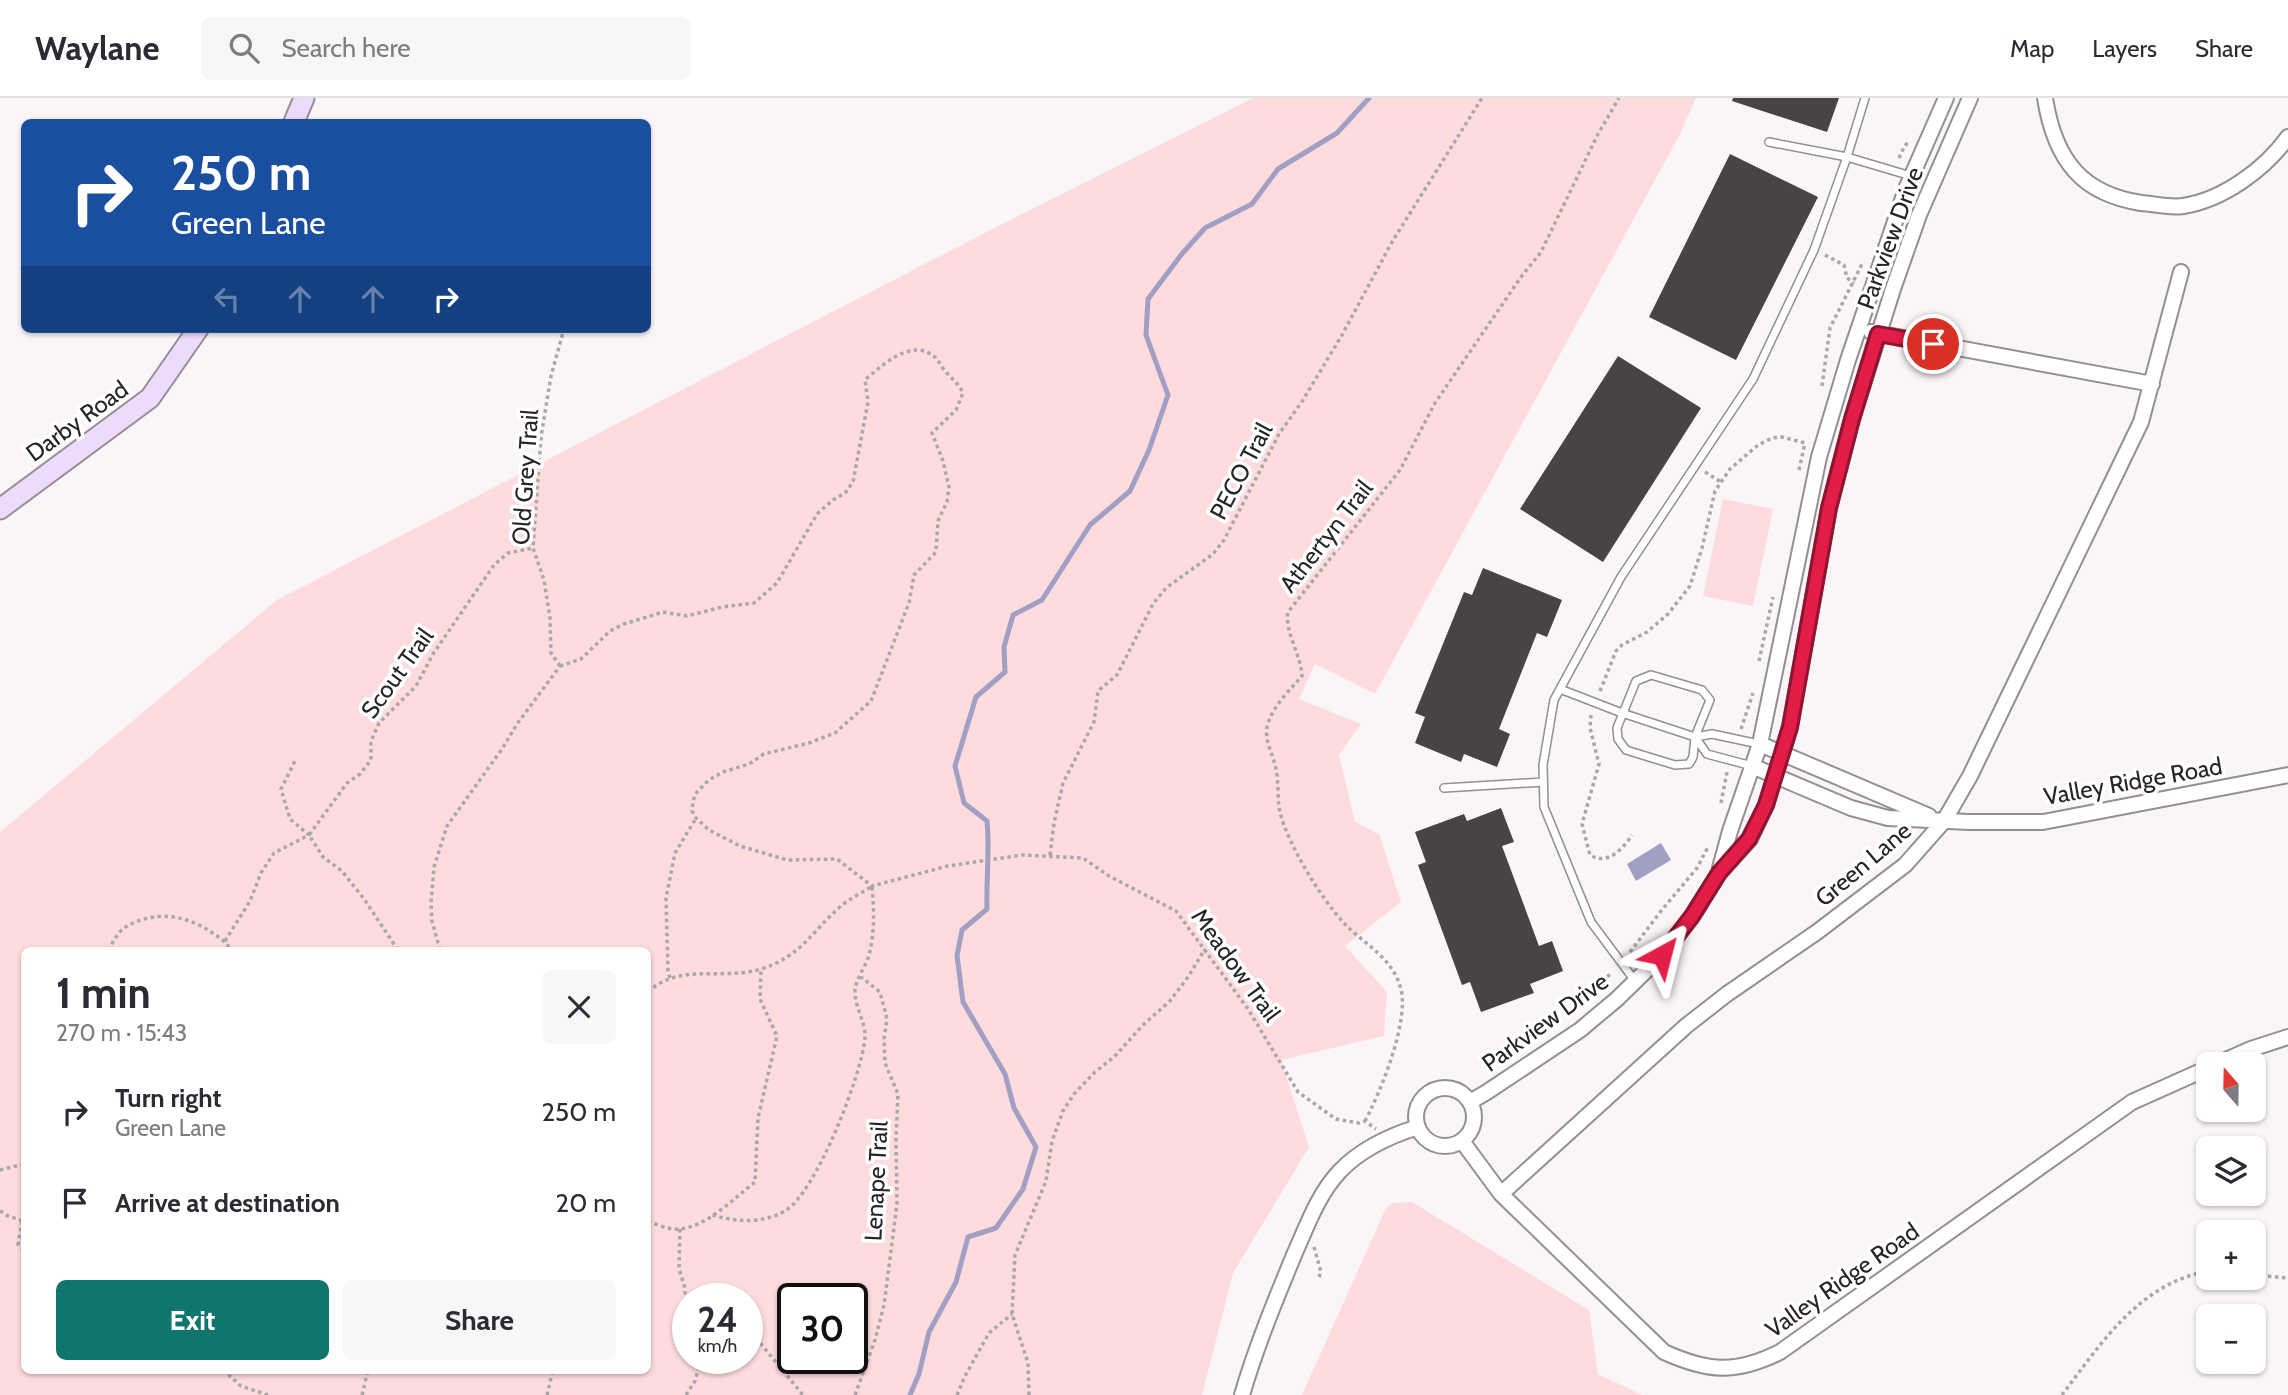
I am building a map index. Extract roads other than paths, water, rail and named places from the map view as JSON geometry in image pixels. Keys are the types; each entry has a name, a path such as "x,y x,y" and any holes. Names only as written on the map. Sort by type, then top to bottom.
{"main road":[{"path":"295,119 304,98"},
{"name":"Darby Road","path":"0,509 150,398 195,333"}],"street":[{"name":"Parkview Drive","path":"1719,873 1730,831 1760,744 1819,457 1857,330 1912,176 1946,98"},
{"name":"Parkview Drive","path":"1470,1102 1580,1030 1662,955 1719,873 1749,839 1766,805 1795,702 1829,508 1852,419 1919,215 1970,98"},
{"path":"2045,98 2053,132 2063,154 2076,172 2104,193 2134,202 2183,206 2217,195 2261,166 2288,137"},
{"path":"1912,176 1933,184"},
{"name":"Green Lane","path":"1500,1194 1686,1026 1894,874 1922,848 1944,821 1970,776 2132,443 2152,384 2181,272"},
{"path":"1857,330 2152,384"},
{"name":"Valley Ridge Road","path":"1760,744 1944,821"},
{"name":"Valley Ridge Road","path":"1752,766 1851,808 1888,818 1944,821 2043,822 2288,775"},
{"path":"2243,1052 2288,1037"},
{"name":"Valley Ridge Road","path":"1462,1141 1500,1194 1664,1352 1695,1365 1726,1368 1761,1362 1780,1352 2132,1102 2196,1073"},
{"name":"Parkview Drive","path":"1418,1127 1418,1109 1422,1099 1430,1092 1449,1088 1458,1091 1470,1102 1475,1117 1473,1127 1462,1141"},
{"path":"1242,1395 1286,1275 1318,1201 1330,1182 1370,1147 1397,1133 1418,1127 1430,1142 1440,1146 1450,1146 1462,1141"}],"lane":[{"path":"1636,981 1591,922 1544,807 1543,765 1554,700 1621,577 1753,379 1814,250 1865,98"},
{"path":"1769,142 1847,157 1912,176"},
{"path":"1651,675 1702,690 1710,701 1695,737 1693,757 1689,764 1675,765 1626,750 1618,739 1617,728 1636,681 1651,675"},
{"path":"1560,689 1695,737 1712,734 1760,744"},
{"path":"1695,737 1707,754 1752,766"},
{"path":"1444,788 1543,782"}],"water":[{"path":"1661,843 1671,860 1636,881 1627,864"}],"waterway":[{"path":"910,1395 919,1374 929,1332 956,1282 968,1237 996,1228 1023,1189 1036,1147 1014,1108 1005,1074 963,1002 957,956 962,930 987,909 987,821 964,803 955,766 976,697 1005,672 1004,647 1013,615 1042,600 1090,525 1130,491 1149,450 1168,395 1146,335 1148,299 1205,228 1252,204 1278,169 1337,133 1369,98"}]}
